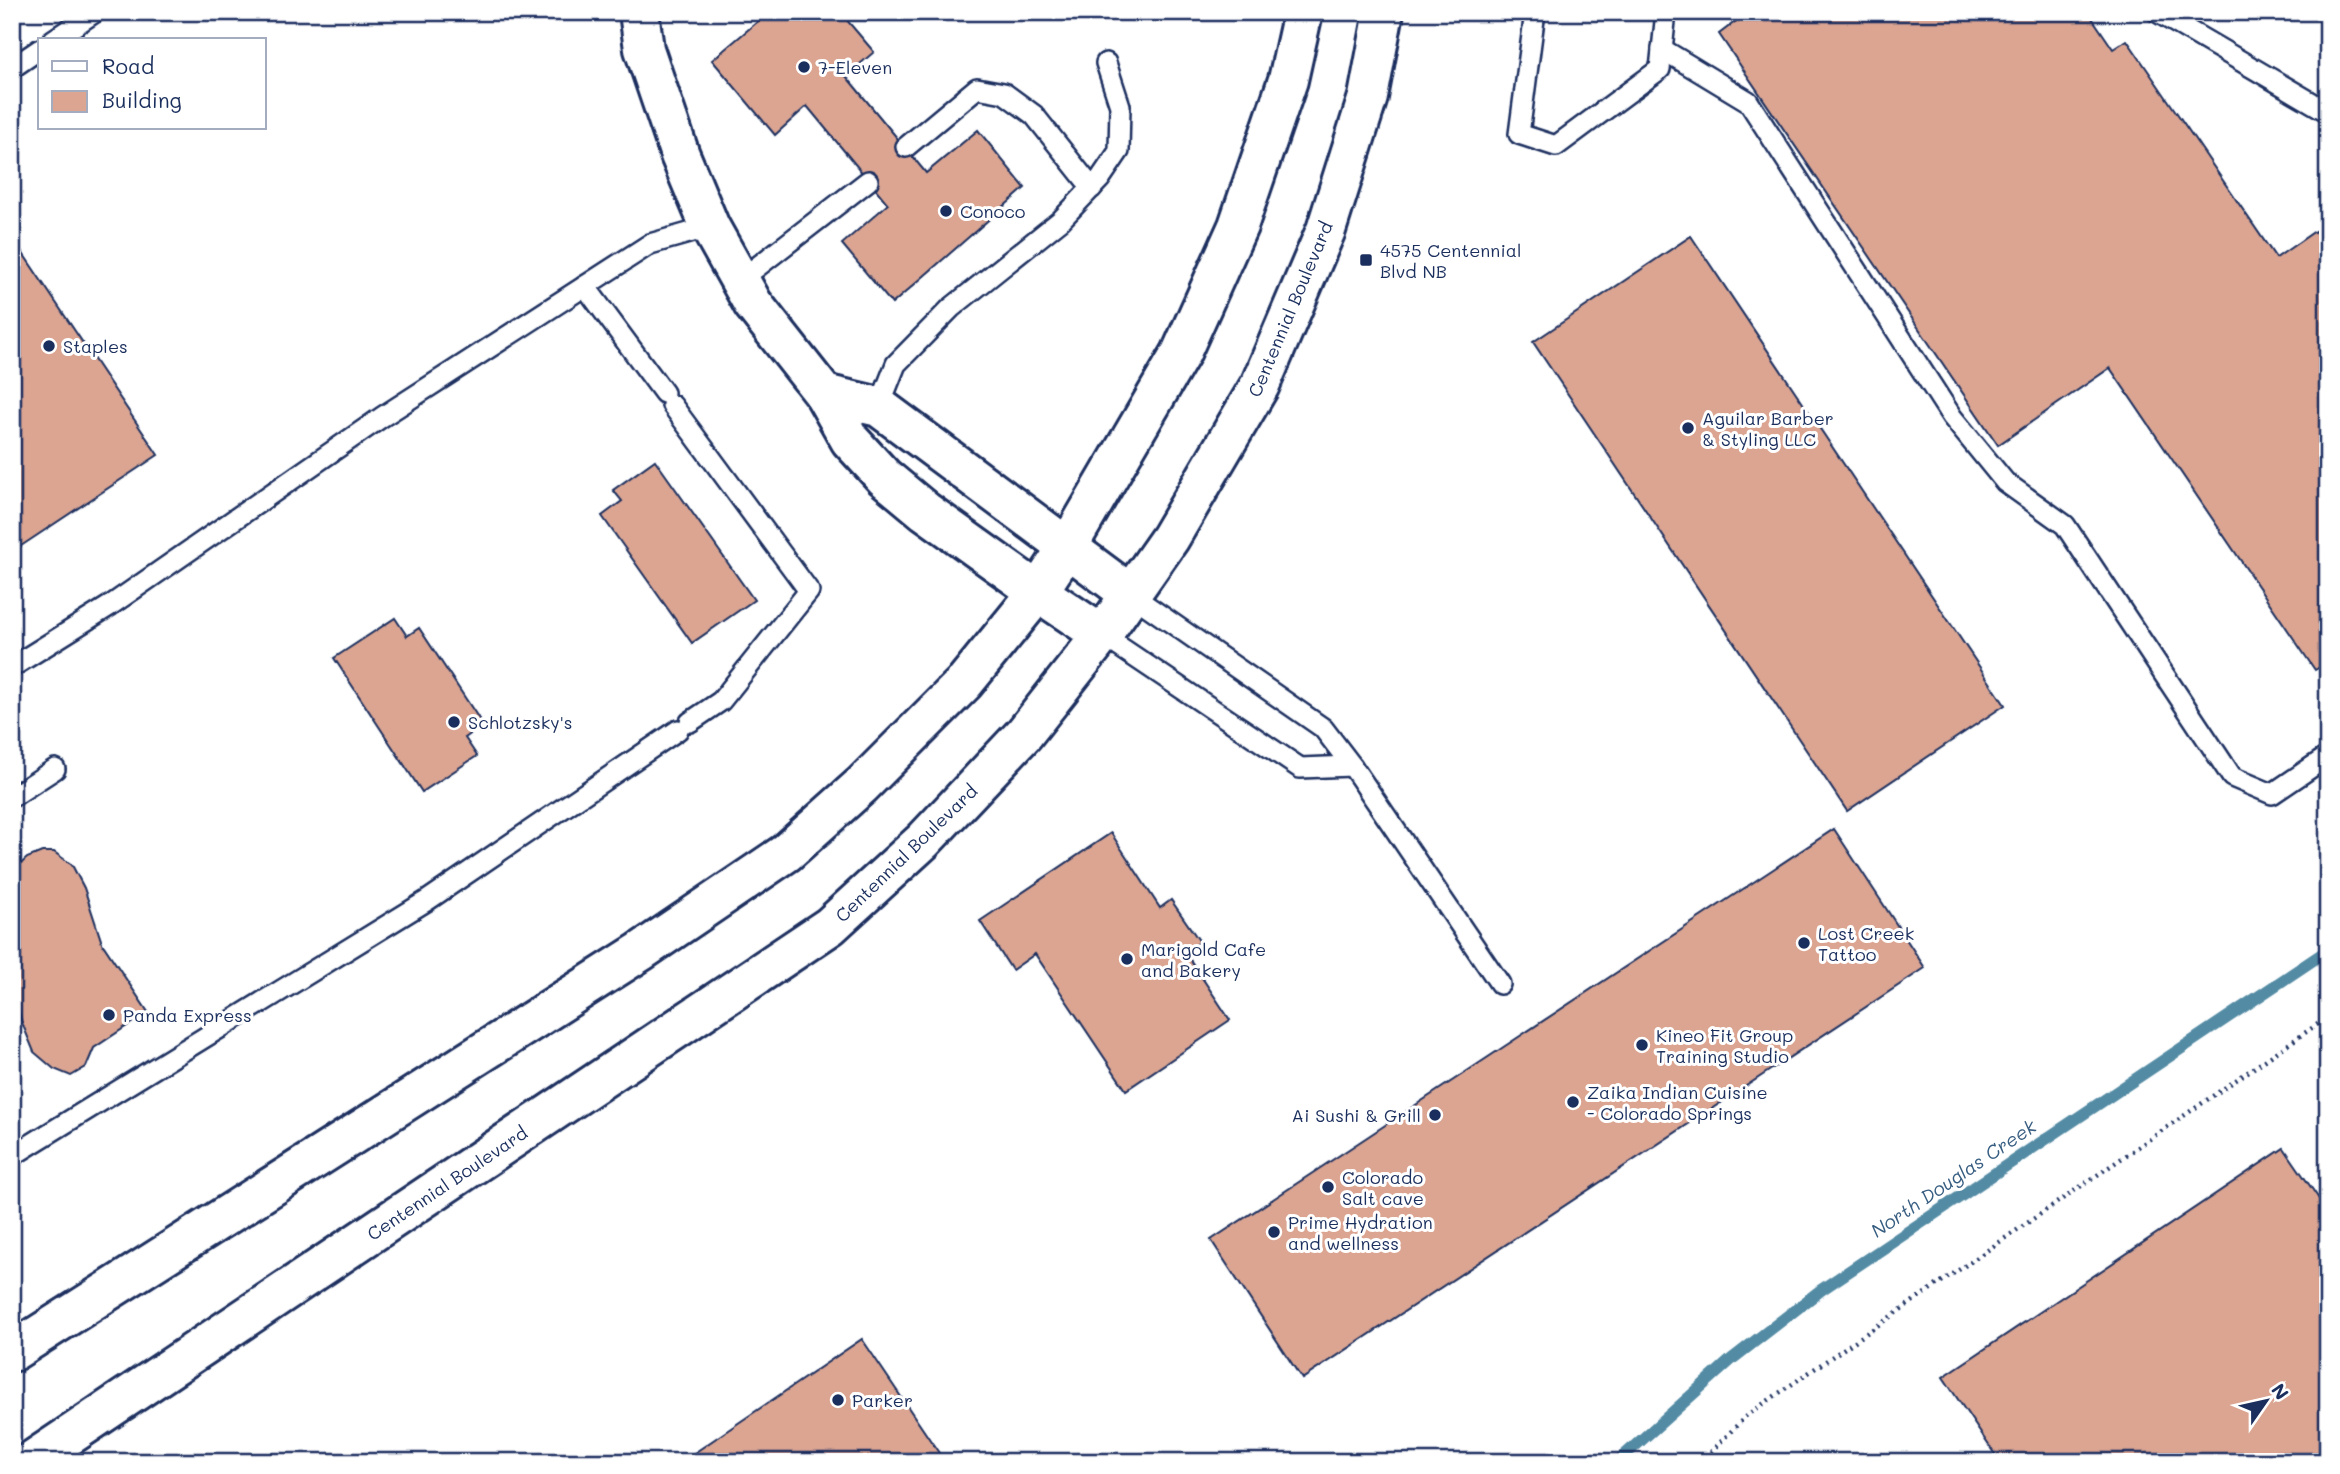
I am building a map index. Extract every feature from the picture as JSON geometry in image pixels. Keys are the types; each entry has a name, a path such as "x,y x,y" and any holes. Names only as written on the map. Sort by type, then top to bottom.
{"main road":[{"path":"639,12 644,49 680,155 710,227 753,304 824,394 850,440 884,477 925,510 1102,635"},
{"path":"12,1352 640,952 786,853 862,785 964,683 1038,592 1067,548 1181,353 1238,226 1288,80 1303,12"},
{"name":"Centennial Boulevard","path":"30,1462 830,926 923,842 1024,734 1102,635 1170,538 1260,385 1326,230 1368,97 1384,12"},
{"path":"824,394 879,407 1130,594"}],"lane":[{"path":"56,38 95,12"},
{"path":"1535,12 1519,134 1556,146 1660,69 1666,12"},
{"path":"2157,12 2328,112"},
{"path":"1662,49 1748,101 1952,417 2005,482 2065,525 2232,777 2272,794 2328,757"},
{"path":"12,68 38,50"},
{"path":"879,407 896,364 951,308 1061,220 1092,188 1118,151 1120,106 1106,63"},
{"path":"906,147 977,89 1004,93 1034,115 1092,188"},
{"path":"740,281 869,181"},
{"path":"12,667 111,605 382,417 650,244 710,227"},
{"path":"12,1156 428,900 721,701 808,591 585,286"},
{"path":"1130,594 1323,728 1352,766 1500,984"},
{"path":"1102,635 1300,768 1352,766"},
{"path":"12,797 55,769"}],"path":[{"path":"1702,1462 1747,1415 2328,1017"}],"building":[{"path":"769,12 840,12 874,52 846,76 926,173 978,130 1025,188 892,304 842,244 888,204 807,106 775,135 712,60"},
{"path":"1748,12 2088,12 2113,49 2127,40 2276,258 2315,231 2328,250 2328,662 2315,670 2110,368 1998,445 1719,34"},
{"path":"1691,236 2005,705 1847,811 1533,342"},
{"name":"Staples","path":"12,237 158,455 12,552"},
{"path":"655,460 754,600 692,643 602,516 622,501 613,490"},
{"path":"395,618 407,636 419,628 483,725 465,738 477,756 422,792 334,658"},
{"path":"1834,829 1925,968 1302,1379 1211,1240"},
{"path":"1111,833 1160,908 1171,900 1200,942 1185,952 1230,1020 1126,1090 1035,954 1012,970 980,921"},
{"path":"42,852 54,852 72,865 84,888 102,943 148,1012 94,1048 86,1067 71,1076 54,1069 34,1052 12,987 12,872 27,858"},
{"path":"2284,1148 2328,1212 2328,1462 2000,1462 1943,1377"},
{"name":"Parker","path":"862,1339 945,1462 681,1462"}],"waterway":[{"name":"North Douglas Creek","path":"1617,1462 1732,1359 1821,1290 2328,950"}],"place":[{"name":"7-Eleven","path":"804,67"},
{"name":"Conoco","path":"946,211"},
{"name":"4575 Centennial Blvd NB","path":"1366,260"},
{"name":"Staples","path":"49,346"},
{"name":"Aguilar Barber & Styling LLC","path":"1688,428"},
{"name":"Schlotzsky's","path":"454,722"},
{"name":"Lost Creek Tattoo","path":"1804,943"},
{"name":"Marigold Cafe and Bakery","path":"1127,959"},
{"name":"Panda Express","path":"109,1015"},
{"name":"Kineo Fit Group Training Studio","path":"1642,1045"},
{"name":"Zaika Indian Cuisine - Colorado Springs","path":"1573,1102"},
{"name":"Ai Sushi & Grill","path":"1435,1115"},
{"name":"Colorado Salt cave","path":"1328,1187"},
{"name":"Prime Hydration and wellness","path":"1274,1232"},
{"name":"Parker","path":"838,1400"}]}
